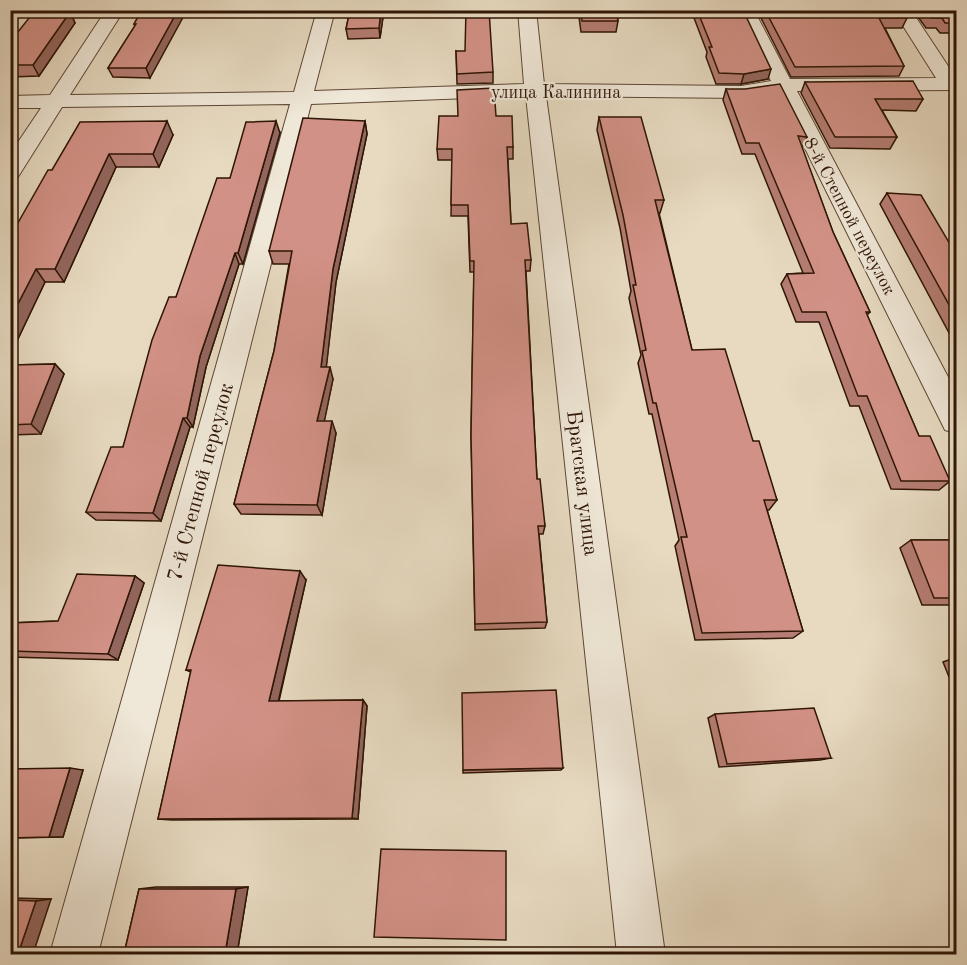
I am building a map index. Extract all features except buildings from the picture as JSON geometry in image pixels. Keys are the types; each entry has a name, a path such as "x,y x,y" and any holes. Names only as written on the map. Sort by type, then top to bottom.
{"street":[{"path":"10,172 115,10"},
{"name":"7-й Степной переулок","path":"74,954 326,10"},
{"name":"Братская улица","path":"527,10 534,90 641,954"},
{"name":"8-й Степной переулок","path":"745,10 781,85 957,421"},
{"path":"902,10 953,84"},
{"name":"улица Калинина","path":"10,102 302,98 534,90 741,92 781,85 953,84"}]}
